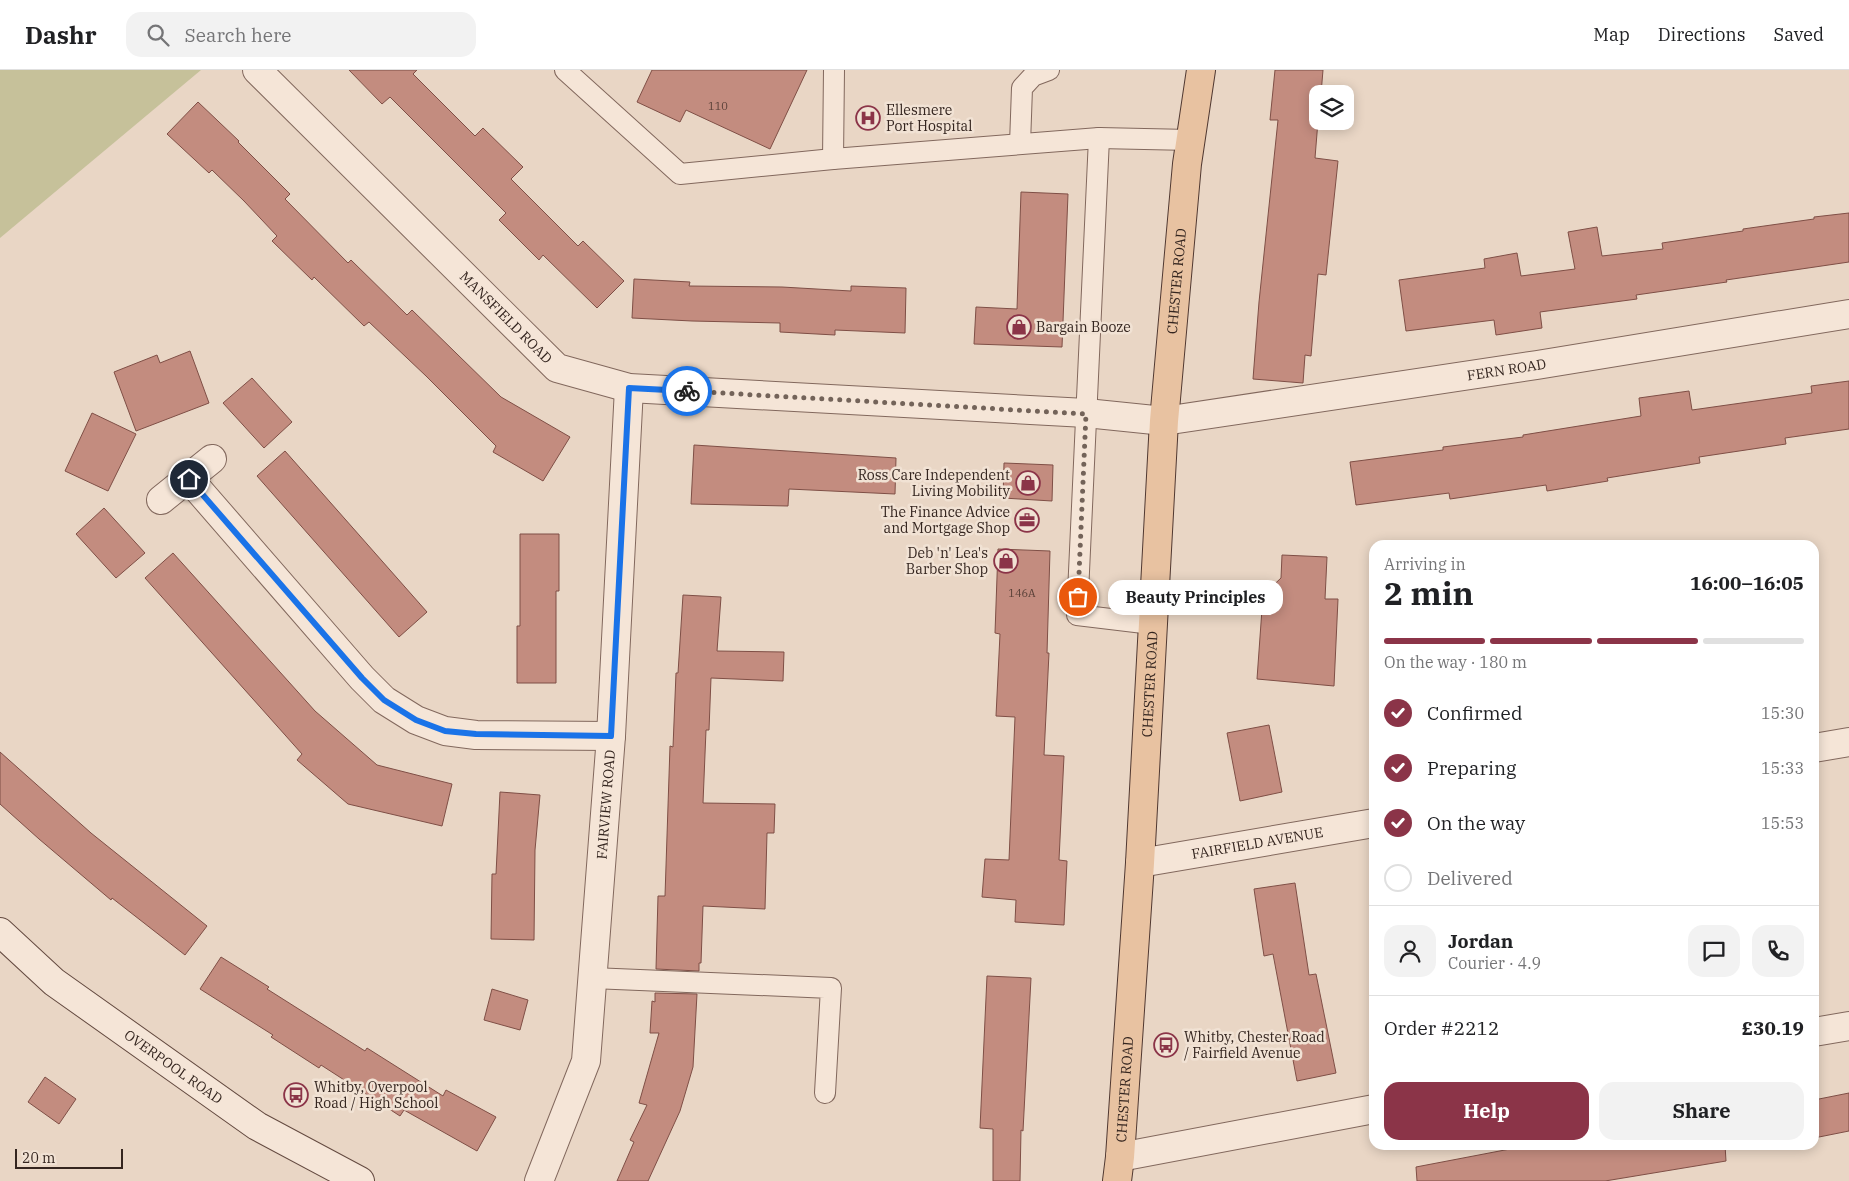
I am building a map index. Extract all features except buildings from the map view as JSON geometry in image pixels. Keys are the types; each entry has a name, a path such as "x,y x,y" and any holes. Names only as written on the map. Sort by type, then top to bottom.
{"main road":[{"name":"CHESTER ROAD","path":"1118,1169 1140,863 1164,421 1190,140 1201,70"}],"street":[{"name":"MANSFIELD ROAD","path":"257,70 557,368 629,388 1086,414 1164,421"},
{"name":"FERN ROAD","path":"1164,421 1537,365 1849,314"},
{"name":"FAIRVIEW ROAD","path":"539,1181 586,1061 611,736 629,388"},
{"path":"161,500 212,459"},
{"path":"189,479 362,678 384,700 416,720 445,731 476,734 611,736"},
{"path":"1819,747 1849,742"},
{"name":"FAIRFIELD AVENUE","path":"1140,863 1369,824"},
{"name":"OVERPOOL ROAD","path":"0,932 54,982 258,1126 360,1181"},
{"path":"1819,1031 1849,1026"},
{"path":"1118,1169 1331,1117 1369,1110"}],"lane":[{"path":"565,70 680,174 833,159 1099,138 1190,140"},
{"path":"833,159 834,70"},
{"path":"1020,144 1022,88 1033,76 1049,70"},
{"path":"1099,138 1077,615 1152,624"},
{"path":"592,978 831,988 825,1092"}],"shaded area":[{"path":"0,70 201,70 0,238"}],"way so far":[{"path":"687,391 1086,414 1078,597"}],"place":[{"name":"Ellesmere Port Hospital","path":"868,118"},
{"name":"Bargain Booze","path":"1019,327"},
{"name":"Ross Care Independent Living Mobility","path":"1028,483"},
{"name":"The Finance Advice and Mortgage Shop","path":"1027,520"},
{"name":"Deb 'n' Lea's Barber Shop","path":"1006,561"},
{"name":"Beauty Principles","path":"1078,597"},
{"name":"Whitby, Chester Road / Fairfield Avenue","path":"1166,1045"},
{"name":"Whitby, Overpool Road / High School","path":"296,1095"}],"route":[{"path":"189,479 362,678 384,700 416,720 445,731 476,734 611,736 629,388 687,391"}]}
